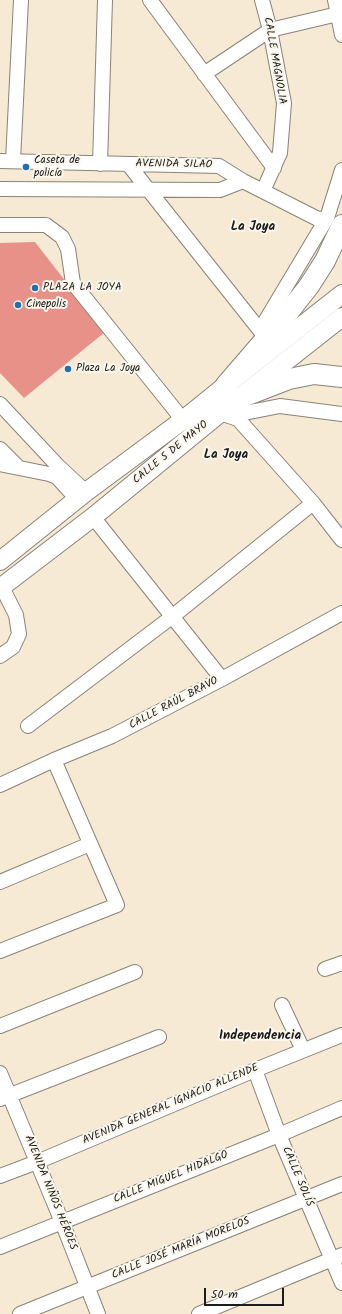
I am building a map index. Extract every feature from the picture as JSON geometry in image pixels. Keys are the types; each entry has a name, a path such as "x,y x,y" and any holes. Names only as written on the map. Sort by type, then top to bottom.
{"highway":[{"path":"225,386 263,334 309,286 325,261 335,222"},
{"path":"240,398 289,379 314,374 342,377"}],"main road":[{"name":"CALLE 5 DE MAYO","path":"0,561 82,496 183,420 342,294"},
{"name":"CALLE 5 DE MAYO","path":"1,587 224,414 240,398 342,317"}],"street":[{"path":"6,161 21,0"},
{"path":"100,164 105,0"},
{"path":"150,0 274,168"},
{"name":"CALLE MAGNOLIA","path":"262,2 270,30 284,103 280,153 263,191"},
{"path":"204,74 270,30 336,7 342,34"},
{"name":"AVENIDA SILAO","path":"6,161 219,166 243,181 318,219 335,222"},
{"path":"128,164 147,190 263,334"},
{"path":"335,222 342,170"},
{"path":"0,189 220,190 243,181"},
{"path":"0,224 46,225 62,237 68,249 73,283 183,420"},
{"path":"0,404 58,466 82,496"},
{"path":"224,414 280,406 342,414"},
{"path":"224,414 238,419 313,503 342,540"},
{"path":"0,449 19,468"},
{"path":"0,464 57,477 82,496"},
{"path":"28,726 173,616 313,503"},
{"path":"93,516 222,679"},
{"path":"0,656 13,647 18,634 16,615 1,587"},
{"name":"CALLE RAÚL BRAVO","path":"0,785 54,760 112,736 222,679 342,613"},
{"path":"0,951 117,905 54,760"},
{"path":"0,882 90,844"},
{"path":"325,969 342,963"},
{"path":"0,1026 135,972"},
{"path":"282,1005 303,1050"},
{"name":"AVENIDA GENERAL IGNACIO ALLENDE","path":"0,1176 342,1035"},
{"path":"5,1098 159,1037"},
{"name":"CALLE SOLÍS","path":"255,1070 279,1135 306,1199 337,1257 342,1283"},
{"name":"AVENIDA NIÑOS HÉROES","path":"0,1073 5,1098 37,1162 98,1314"},
{"name":"CALLE MIGUEL HIDALGO","path":"0,1247 279,1135 342,1108"},
{"name":"CALLE JOSÉ MARÍA MORELOS","path":"20,1314 342,1184"},
{"path":"199,1314 337,1257"}],"building":[{"name":"PLAZA LA JOYA","path":"35,242 105,332 24,398 0,373 0,243"}],"place":[{"name":"Caseta de policía","path":"26,167"},
{"name":"PLAZA LA JOYA","path":"35,288"},
{"name":"Cinepolis","path":"18,305"},
{"name":"Plaza La Joya","path":"68,369"}],"district":[{"name":"La Joya","path":"253,228"},
{"name":"La Joya","path":"226,456"},
{"name":"Independencia","path":"260,1037"}]}
